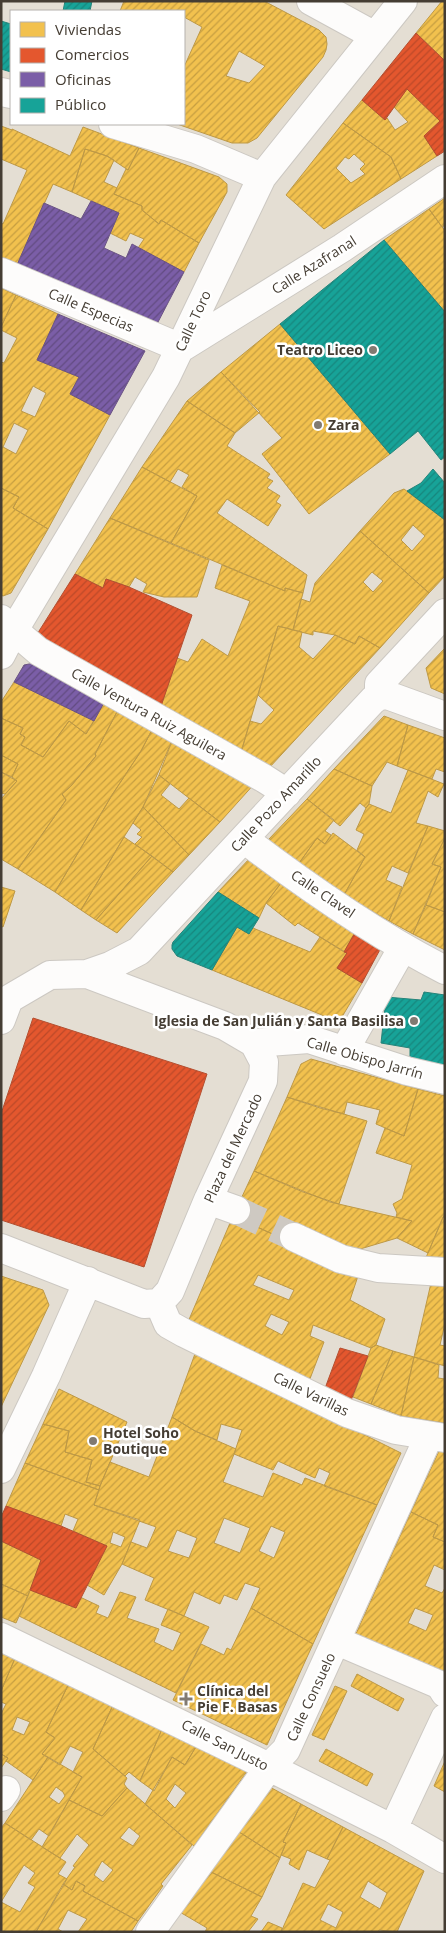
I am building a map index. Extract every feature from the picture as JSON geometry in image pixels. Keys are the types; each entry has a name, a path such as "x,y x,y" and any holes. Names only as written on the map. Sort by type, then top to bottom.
{"street":[{"path":"311,1 375,36"},
{"name":"Calle Toro","path":"1,655 8,624 166,377 262,177 403,1"},
{"path":"116,125 196,149 262,177"},
{"name":"Calle Azafranal","path":"180,348 342,248 445,179"},
{"name":"Calle Especias","path":"1,272 180,348"},
{"name":"Calle Pozo Amarillo","path":"87,974 110,966 139,951 373,700 379,696 380,684 445,613"},
{"name":"Calle Ventura Ruiz Aguilera","path":"8,624 38,651 287,793"},
{"path":"379,696 387,695 445,716"},
{"name":"Calle Clavel","path":"244,839 321,895 403,947 445,970"},
{"path":"344,1051 403,947"},
{"path":"1,1020 9,999 50,975 87,974 225,1026 254,1042"},
{"name":"Calle Obispo Jarrín","path":"254,1042 309,1039 407,1071 445,1080"},
{"name":"Plaza del Mercado","path":"159,1304 170,1291 208,1200 263,1081 264,1062 254,1042"},
{"path":"208,1200 236,1210"},
{"path":"294,1236 341,1259 378,1268 445,1272"},
{"path":"1,1248 144,1304 159,1304"},
{"path":"1,1469 46,1376 88,1281"},
{"name":"Calle Varillas","path":"159,1304 168,1324 348,1412 396,1430 437,1437"},
{"name":"Calle Consuelo","path":"150,1932 269,1767 286,1750 337,1640 437,1437"},
{"name":"Calle San Justo","path":"1,1637 82,1674 269,1767 393,1829 445,1859"},
{"path":"337,1640 440,1685 445,1693"},
{"path":"393,1829 445,1718"}],"shaded area":[{"path":"1,1 445,1 445,1932 1,1932"}],"building: Viviendas":[{"path":"124,1 264,1 319,30 326,37 327,44 323,57 257,138 248,143 232,143 180,125 185,125 185,65 202,27 185,18 185,10 120,10","holes":["239,51 265,66 249,83 226,76"]},
{"path":"442,1 445,1 445,61 416,33"},
{"path":"407,89 440,121 424,136 437,156 401,179 391,157 343,123 362,100 385,120 387,118 395,130 408,122 394,107"},
{"path":"343,123 391,157 401,179 324,229 286,195","holes":["354,154 365,164 360,169 365,174 351,183 336,168 345,157 349,159"]},
{"path":"1,126 12,129 70,156 83,127 139,148 128,170 107,156 85,149 72,192 53,184 17,265 1,258 1,223 3,224 27,170 1,159"},
{"path":"139,148 219,177 227,184 227,192 199,243 161,220 159,224 142,210 142,206 114,194"},
{"path":"85,149 114,160 104,182 117,188 114,194 142,206 142,210 159,224 161,220 199,243 184,272 138,248 144,239 130,233 126,241 110,233 119,213 72,192"},
{"path":"445,198 445,225 442,227 429,209"},
{"path":"429,209 445,231 445,312 384,240"},
{"path":"1,288 16,295 1,327"},
{"path":"16,295 58,314 37,360 79,377 70,394 110,415 48,529 13,508 19,497 1,488 1,362 4,363 17,338 1,330","holes":["33,386 46,393 35,417 21,411","14,423 28,430 16,454 3,447"]},
{"name":"Zara","path":"280,324 390,454 309,514 262,454 282,438 221,372"},
{"path":"221,372 260,412 235,433 187,401"},
{"path":"187,401 235,433 227,446 270,474 267,478 273,481 267,488 280,496 276,502 281,505 268,526 227,499 217,513 307,575 303,593 285,588 285,591 171,543 197,496 182,487 189,475 178,469 170,482 142,467"},
{"path":"142,467 197,496 171,543 110,518"},
{"path":"1,488 19,497 13,508 48,529 11,593 3,596 1,595"},
{"path":"404,489 445,520 445,576 429,593 360,531 394,493","holes":["413,525 425,536 412,551 401,540"]},
{"path":"110,518 209,560 197,597 164,597 143,592 147,584 135,577 129,587 106,579 103,588 75,574"},
{"path":"360,531 429,593 380,648 359,636 355,644 335,635 313,631 313,635 293,630 301,599 310,602 315,583","holes":["372,572 383,581 373,592 363,582"]},
{"path":"222,565 285,591 285,588 303,593 293,630 278,626 240,756 159,712 177,658 188,662 202,639 228,656 250,601 215,588"},
{"path":"278,626 302,632 299,647 313,659 335,635 355,644 359,636 380,648 269,768 240,756 250,721 261,724 274,710 258,695"},
{"path":"445,648 445,694 431,688 426,668"},
{"path":"14,682 94,721 86,734 69,721 43,757 21,745 25,737 20,734 23,728 1,718 1,702"},
{"path":"106,699 120,706 95,754 96,756 62,794 66,800 18,869 1,859 1,799 17,781 12,777 18,764 1,755 1,718 23,728 20,734 25,737 21,745 43,757 69,721 86,734"},
{"path":"120,706 154,726 141,751 112,795 55,892 18,869 66,800 62,794 96,756 95,754"},
{"path":"384,716 408,725 397,766 387,762 372,786 334,769"},
{"path":"408,725 445,738 445,772 436,769 432,779 397,766"},
{"path":"154,726 174,736 143,807 81,910 55,892 112,795 141,751"},
{"path":"174,736 256,782 220,822 159,775"},
{"path":"1,755 18,764 12,777 1,772"},
{"path":"334,769 372,786 369,804 366,808 360,803 340,826 307,799"},
{"path":"408,770 444,784 438,797 428,791 416,823 428,826 408,873 392,866 386,880 402,887 389,921 344,895 365,857 357,850 364,834 356,830 366,808 369,804 391,813"},
{"path":"1,772 17,781 5,794 1,793"},
{"path":"159,775 170,784 161,795 179,809 189,798 220,822 189,855 143,807"},
{"path":"307,799 334,820 325,831 331,835 325,844 317,838 297,866 270,847 269,839"},
{"path":"143,807 189,855 173,872 135,844 142,837 137,834 141,830 133,823"},
{"path":"428,826 445,831 445,838 432,864 441,867 413,934 389,921"},
{"path":"333,833 365,857 344,895 297,866 317,838 325,844"},
{"path":"124,837 152,856 96,920 81,910"},
{"path":"445,838 445,912 426,905 441,867 432,864"},
{"path":"152,856 173,872 117,933 96,920"},
{"path":"251,857 284,879 266,903 259,918 218,892"},
{"path":"284,879 357,929 344,952 298,923 295,926 266,903"},
{"path":"1,887 15,891 3,927 1,926"},
{"path":"426,905 445,912 445,950 413,934"},
{"path":"237,927 249,934 253,928 310,952 320,937 347,953 337,968 362,983 339,1022 212,970"},
{"path":"311,1059 418,1089 404,1136 376,1124 380,1110 347,1102 344,1114 287,1097 301,1064"},
{"path":"418,1089 445,1096 445,1213 428,1253 397,1238 412,1221 396,1217 397,1213 393,1204 402,1199 412,1165 376,1153 385,1128 404,1136"},
{"path":"287,1097 367,1121 339,1204 303,1192 254,1171"},
{"path":"254,1171 330,1202 412,1221 397,1238 340,1255 279,1237 233,1216"},
{"path":"233,1216 292,1241 358,1276 350,1300 385,1319 376,1345 371,1348 313,1325 310,1336 324,1342 308,1384 188,1322","holes":["258,1275 294,1290 289,1300 253,1285","271,1314 289,1322 282,1335 265,1326"]},
{"path":"443,1217 445,1218 445,1262 425,1260"},
{"path":"1,1276 43,1290 49,1305 1,1407"},
{"path":"431,1283 445,1284 445,1323 440,1345 445,1346 445,1366 414,1357"},
{"path":"376,1345 393,1351 371,1404 353,1397 371,1348"},
{"path":"196,1351 401,1453 377,1505 324,1486 330,1473 319,1468 315,1478 278,1461 273,1470 234,1454 242,1430 221,1424 217,1440 195,1431 172,1417"},
{"path":"393,1351 414,1357 401,1416 371,1404"},
{"path":"414,1357 439,1365 438,1378 445,1379 445,1423 401,1416"},
{"name":"Hotel Soho Boutique","path":"59,1389 127,1422 100,1486 86,1482 92,1460 65,1452 69,1431 43,1424"},
{"path":"172,1417 195,1431 236,1449 223,1482 263,1497 273,1473 302,1485 305,1478 377,1505 313,1644 251,1608 260,1588 245,1583 237,1600 224,1595 220,1604 194,1592 184,1616 145,1600 154,1578 122,1564 131,1542 147,1548 156,1527 94,1505 110,1462 149,1477","holes":["224,1518 250,1528 240,1553 214,1543","271,1526 285,1532 274,1558 259,1551","177,1530 197,1538 189,1558 168,1551"]},
{"path":"43,1424 69,1431 65,1452 92,1460 86,1482 100,1486 99,1490 25,1463"},
{"path":"439,1451 445,1451 445,1542 433,1537 438,1525 411,1512"},
{"path":"25,1463 99,1490 94,1505 140,1520 122,1564 104,1595 87,1585 107,1546 73,1531 78,1519 65,1514 61,1526 6,1506","holes":["113,1532 125,1537 121,1547 110,1543"]},
{"path":"411,1512 438,1525 433,1537 445,1542 445,1570 434,1565 425,1586 442,1593 445,1588 445,1676 355,1636","holes":["415,1608 433,1615 426,1631 408,1623"]},
{"path":"1,1541 41,1560 28,1596 1,1584"},
{"path":"1,1584 28,1596 16,1623 1,1617"},
{"path":"30,1590 76,1608 80,1597 99,1606 96,1613 108,1618 120,1592 136,1597 127,1618 159,1629 154,1642 173,1651 181,1633 161,1625 168,1609 209,1627 176,1693 19,1616"},
{"path":"251,1608 313,1644 267,1745 173,1700 201,1644 224,1655 227,1648 231,1650"},
{"path":"1,1650 16,1656 1,1691"},
{"path":"16,1656 69,1683 46,1732 55,1738 42,1754 48,1757 33,1780 6,1761 8,1758 1,1754 1,1714 6,1704 1,1702 1,1691","holes":["17,1717 30,1722 24,1735 12,1730"]},
{"path":"357,1674 404,1699 398,1711 351,1686"},
{"path":"69,1683 113,1705 93,1749 127,1778 124,1784 127,1788 102,1816 69,1800 82,1777 73,1772 83,1752 70,1746 60,1765 42,1754 55,1738 46,1732"},
{"path":"335,1686 347,1691 324,1740 312,1735"},
{"path":"113,1705 162,1729 140,1781 129,1772 125,1776 93,1749"},
{"path":"162,1729 197,1745 185,1765 172,1757 154,1791 140,1781"},
{"path":"197,1745 248,1770 194,1846 145,1804 172,1757 185,1765","holes":["175,1784 186,1793 175,1808 166,1799"]},
{"path":"326,1749 373,1774 367,1786 319,1761"},
{"path":"1,1754 8,1758 1,1768"},
{"path":"48,1757 82,1777 49,1836 39,1829 31,1840 5,1823","holes":["56,1787 65,1796 59,1804 49,1797"]},
{"path":"445,1761 445,1792 434,1786"},
{"path":"268,1786 301,1804 283,1842 286,1843 280,1858 236,1830"},
{"path":"127,1788 192,1845 161,1884 163,1886 138,1921 83,1891 85,1886 76,1881 72,1890 63,1884 75,1867 73,1866 89,1845 77,1834 60,1858 42,1847 69,1800 102,1816","holes":["129,1827 140,1836 133,1846 120,1838","102,1861 113,1870 103,1882 94,1875"]},
{"path":"301,1804 343,1827 327,1859 307,1850 299,1870 289,1864 291,1859 281,1855 286,1843 283,1842"},
{"path":"5,1823 66,1862 58,1874 67,1879 36,1932 1,1932 1,1828","holes":["24,1865 35,1873 28,1883 35,1887 20,1912 1,1902"]},
{"path":"343,1827 424,1871 397,1932 379,1930 379,1932 281,1932 303,1883 315,1888 330,1860 327,1859","holes":["368,1881 387,1893 380,1909 360,1897","328,1904 343,1912 336,1928 320,1920"]},
{"path":"236,1830 280,1858 262,1897 207,1870"},
{"path":"207,1870 262,1897 251,1916 258,1919 248,1932 205,1932 207,1928 178,1911"},
{"path":"76,1881 85,1886 83,1891 138,1921 131,1932 78,1932 87,1919 68,1910 58,1929 63,1932 36,1932 63,1884 72,1890"},
{"path":"268,1922 282,1928 281,1932 261,1932"}],"building: Comercios":[{"path":"416,33 445,61 445,151 437,156 424,136 440,121 407,89 385,120 362,100"},
{"path":"75,574 103,588 106,579 129,587 192,615 159,712 34,639"},
{"path":"357,929 383,944 362,983 337,968 347,953 344,952"},
{"path":"33,1018 207,1074 144,1267 1,1220 1,1114"},
{"path":"340,1348 368,1356 350,1403 324,1391"},
{"path":"6,1506 61,1526 107,1546 76,1608 30,1590 41,1560 1,1541 1,1517"}],"building: Oficinas":[{"path":"91,201 119,213 104,248 126,258 132,244 184,272 157,324 17,265 44,203 81,219"},
{"path":"58,314 145,351 110,415 70,394 79,377 37,360"},
{"path":"39,662 106,699 94,721 14,682 24,665"}],"building: Público":[{"path":"65,1 92,1 90,10 63,10"},
{"path":"1,21 10,24 10,72 1,69"},
{"name":"Teatro Liceo","path":"384,240 445,312 445,457 441,460 418,431 390,454 280,324"},
{"path":"433,469 445,483 445,520 407,491 421,483"},
{"path":"218,892 259,918 249,934 237,927 212,970 177,956 172,949 172,945"},
{"name":"Iglesia de San Julián y Santa Basilisa","path":"424,992 445,995 445,1069 410,1060 410,1048 381,1043 386,997 421,1000"}],"tunnel":[{"path":"236,1210 294,1237"}],"place":[{"name":"Teatro Liceo","path":"373,350"},
{"name":"Zara","path":"318,425"},
{"name":"Iglesia de San Julián y Santa Basilisa","path":"414,1021"},
{"name":"Hotel Soho Boutique","path":"93,1441"},
{"name":"Clínica del Pie F. Basas","path":"186,1699"}]}
